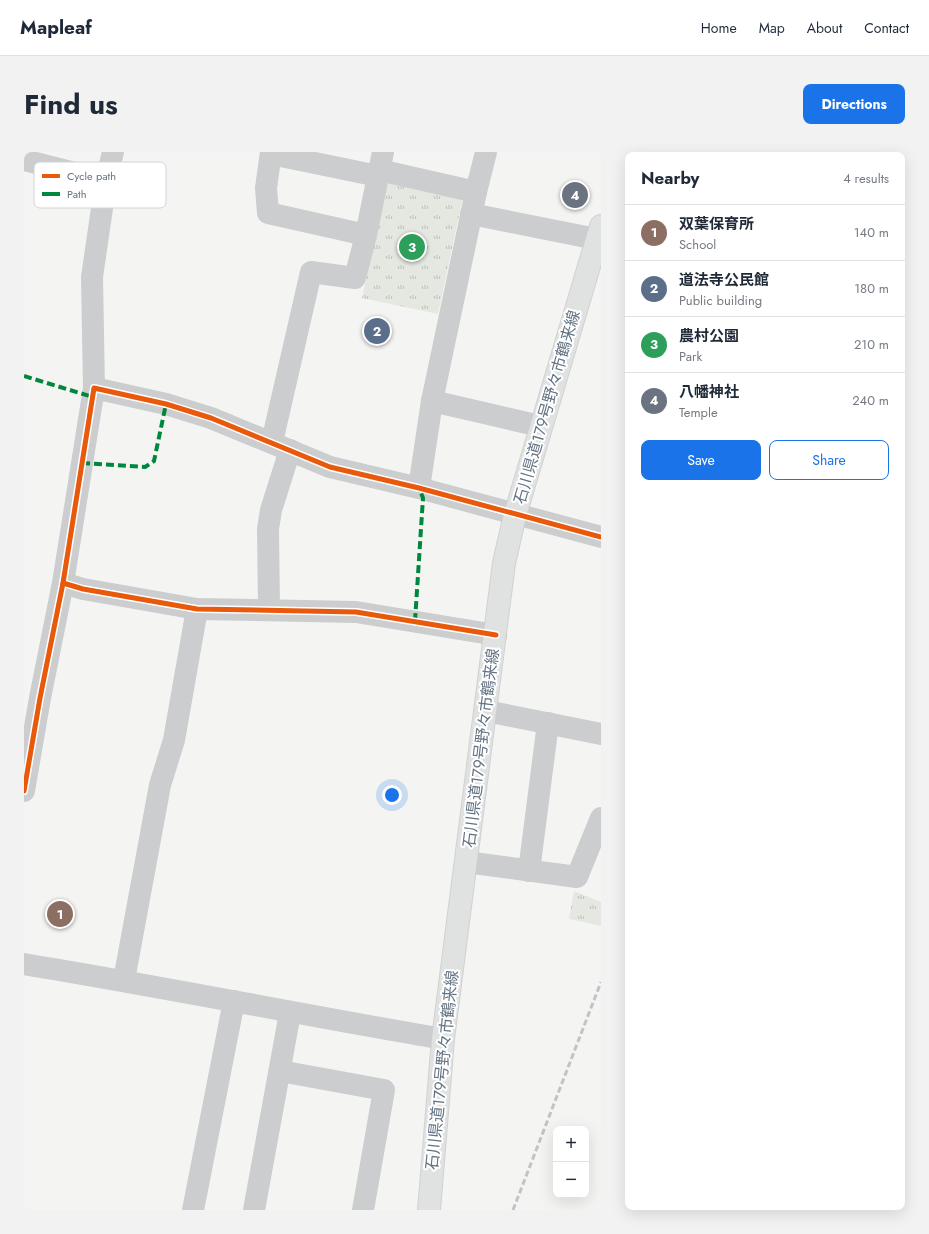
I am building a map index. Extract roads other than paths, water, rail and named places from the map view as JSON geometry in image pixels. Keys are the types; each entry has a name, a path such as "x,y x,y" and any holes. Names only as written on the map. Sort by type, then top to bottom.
{"main road":[{"name":"石川県道179号野々市鶴来線","path":"429,1210 443,1039 496,635 504,563 515,515 540,426 600,235"}],"street":[{"path":"111,162 113,152"},
{"path":"418,488 432,401 471,214 486,152"},
{"path":"366,235 268,213 266,188 271,153 380,166 476,192"},
{"path":"24,160 34,163"},
{"path":"269,609 268,529 311,272 355,278 366,235 380,166"},
{"path":"24,790 32,696 63,583 94,388 92,277 102,208"},
{"path":"471,214 600,235"},
{"path":"94,388 166,404 211,418 330,467 418,488 601,537"},
{"path":"432,401 540,426"},
{"path":"63,583 83,589 197,609 269,609 356,612 496,635"},
{"path":"124,980 160,785 174,740 197,609"},
{"path":"486,711 601,734"},
{"path":"529,870 548,723"},
{"path":"466,862 577,877 601,818"},
{"path":"24,964 124,980 290,1013 443,1039"},
{"path":"193,1210 234,1001"},
{"path":"254,1210 290,1013"},
{"path":"280,1071 384,1090 363,1210"}],"railway":[{"path":"513,1210 601,982"}],"place":[{"name":"八幡神社","path":"575,195"},
{"name":"農村公園","path":"412,247"},
{"name":"道法寺公民館","path":"377,331"},
{"name":"双葉保育所","path":"60,914"}]}
